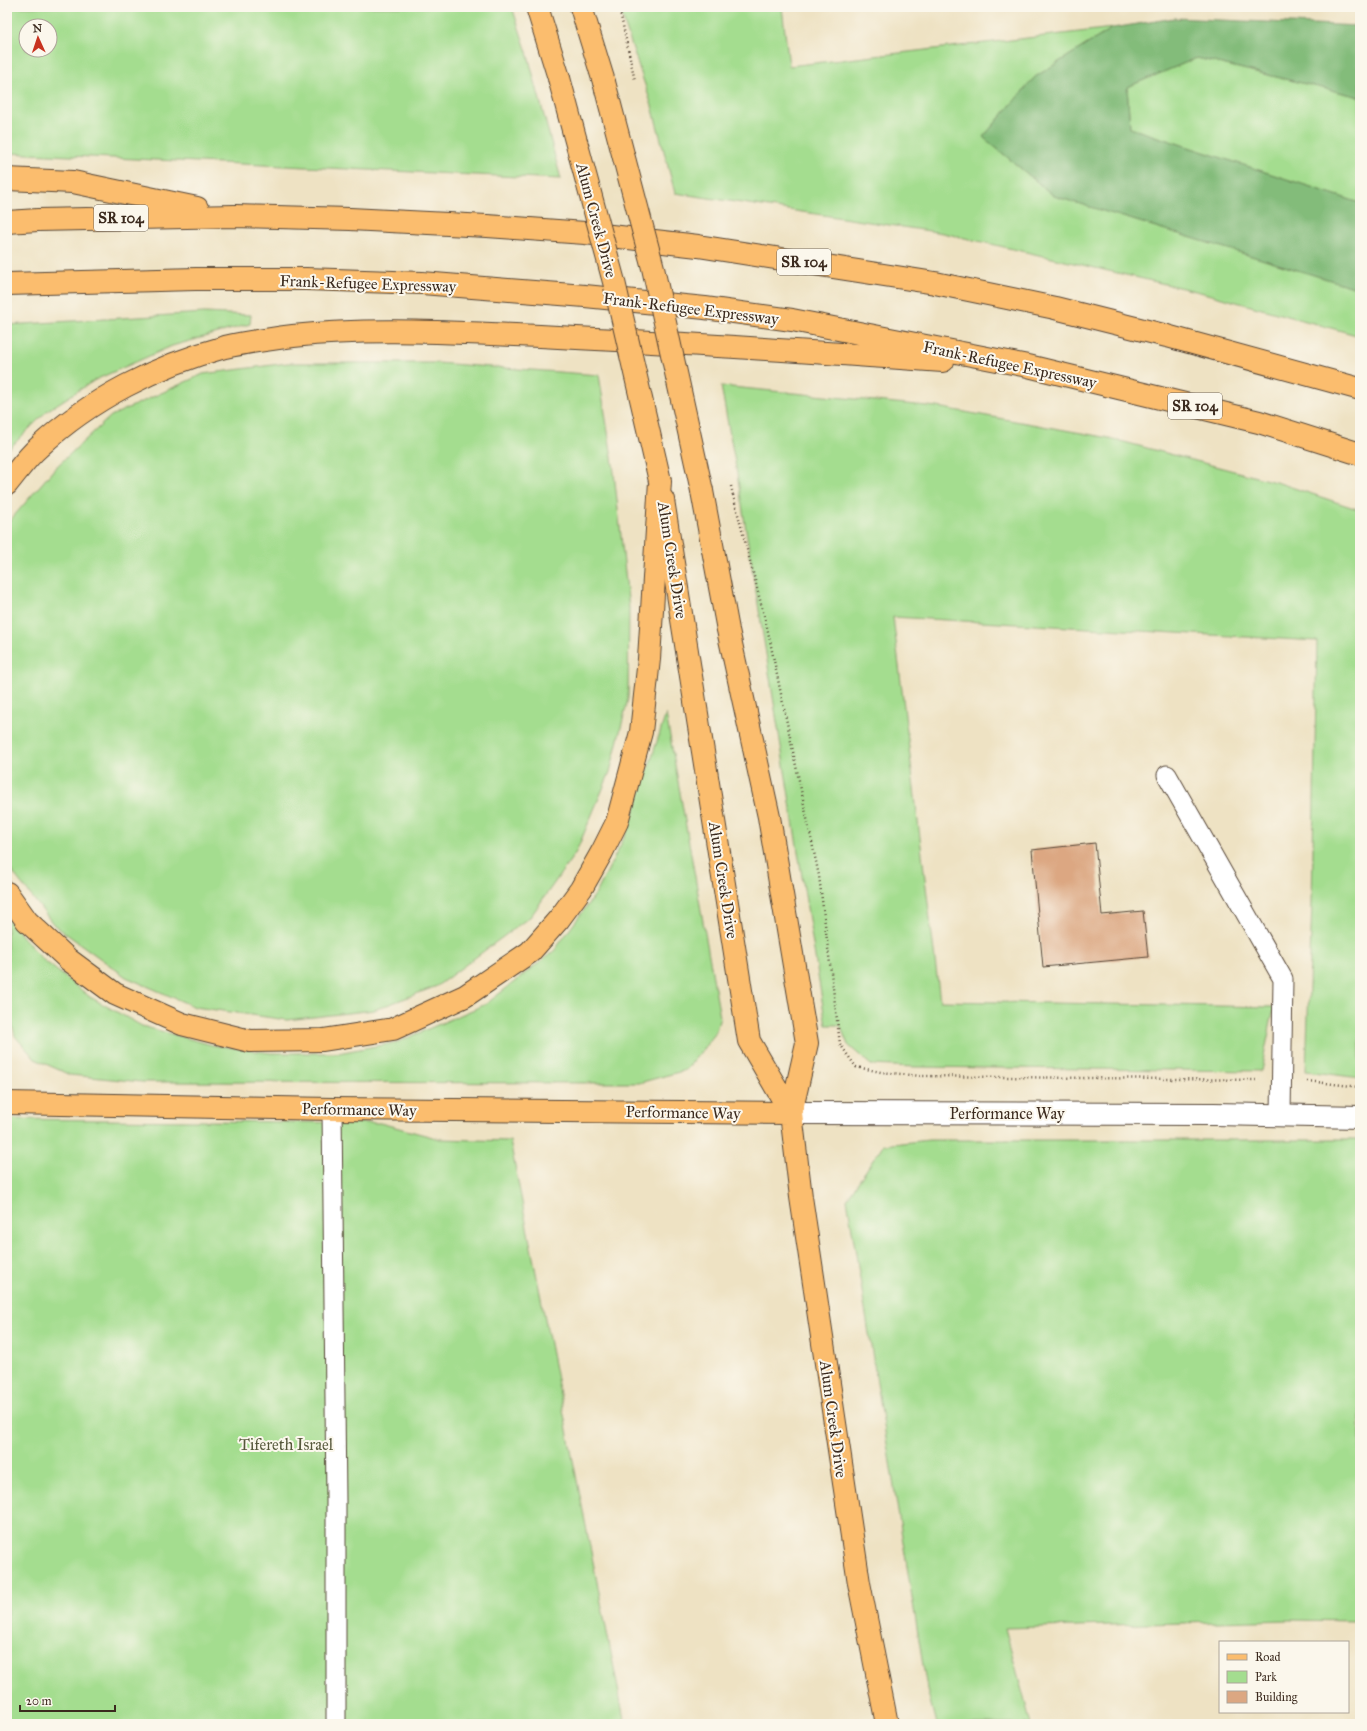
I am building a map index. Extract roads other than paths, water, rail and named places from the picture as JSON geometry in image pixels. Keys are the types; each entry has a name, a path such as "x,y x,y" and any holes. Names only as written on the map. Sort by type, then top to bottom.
{"main road":[{"name":"Alum Creek Drive","path":"537,7 559,78 614,282 660,481 750,1040 791,1113"},
{"name":"Alum Creek Drive","path":"581,7 604,82 653,268 702,491 728,630 770,824 807,1043 791,1113 804,1213 857,1576 887,1724"},
{"path":"7,179 73,182 235,216"},
{"name":"SR 104","path":"7,222 235,216 350,219 585,233 698,246 935,284 1055,308 1182,340 1360,390"},
{"name":"Frank-Refugee Expressway","path":"7,284 196,279 422,283 585,296 705,308 792,320 1028,366 1260,422 1360,454"},
{"path":"7,484 37,448 69,422 103,399 180,361 226,347 270,339 351,332 406,330 616,339 1028,366"},
{"path":"7,893 32,926 69,960 115,994 182,1024 250,1041 323,1040 393,1029 465,996 530,952 559,919 581,889 617,822 641,732 649,659 660,481"},
{"name":"Performance Way","path":"7,1103 332,1109 791,1113"}],"street":[{"name":"Performance Way","path":"791,1113 1281,1115 1360,1117"}],"lane":[{"path":"1167,775 1283,979 1281,1115"},
{"path":"332,1109 336,1492 336,1724"}],"park label":[{"name":"Tifereth Israel","path":"286,1444"}]}
